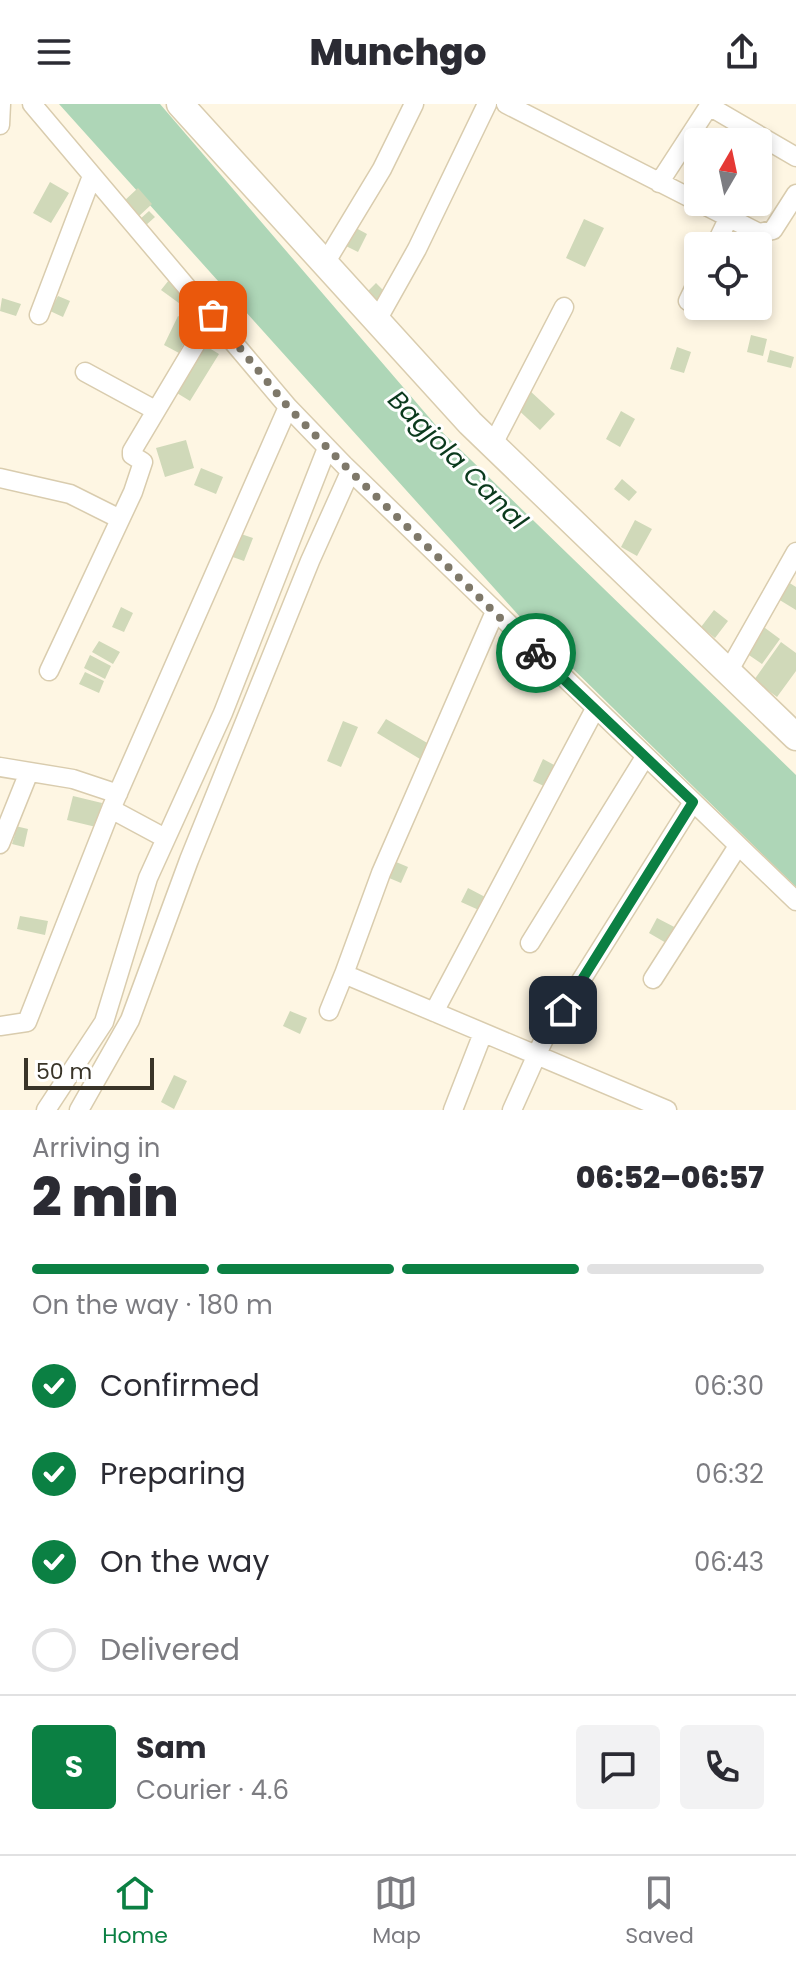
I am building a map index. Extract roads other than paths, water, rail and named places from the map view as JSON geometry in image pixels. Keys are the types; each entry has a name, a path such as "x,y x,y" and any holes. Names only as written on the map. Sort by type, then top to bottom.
{"street":[{"path":"0,125 1,104"},
{"path":"32,104 288,407 350,472 494,614 796,901"},
{"path":"180,104 492,446 796,737"},
{"path":"324,265 382,169 414,104"},
{"path":"376,322 417,249 487,104"},
{"path":"506,104 728,219 766,235 773,230 796,194"},
{"path":"659,183 709,106 796,157"},
{"path":"39,315 92,176"},
{"path":"722,232 728,219"},
{"path":"492,446 564,307"},
{"path":"49,671 143,465 131,453 213,315"},
{"path":"85,372 155,410"},
{"path":"0,1026 27,1022 114,802 288,407"},
{"path":"46,1110 104,1022 143,891 223,713 327,448"},
{"path":"79,1110 130,1020 189,860 350,472"},
{"path":"0,478 70,494 120,519"},
{"path":"728,672 796,552"},
{"path":"329,1011 381,873 494,614"},
{"path":"434,1012 595,709"},
{"path":"530,943 645,757"},
{"path":"0,767 73,779 114,802 165,838"},
{"path":"0,844 29,772"},
{"path":"512,1110 535,1055 693,802"},
{"path":"653,979 738,846"},
{"path":"344,974 667,1110"},
{"path":"453,1110 483,1033"}],"water":[{"name":"Bagjola Canal","path":"59,104 160,104 439,429 796,775 796,887 521,618"}]}
